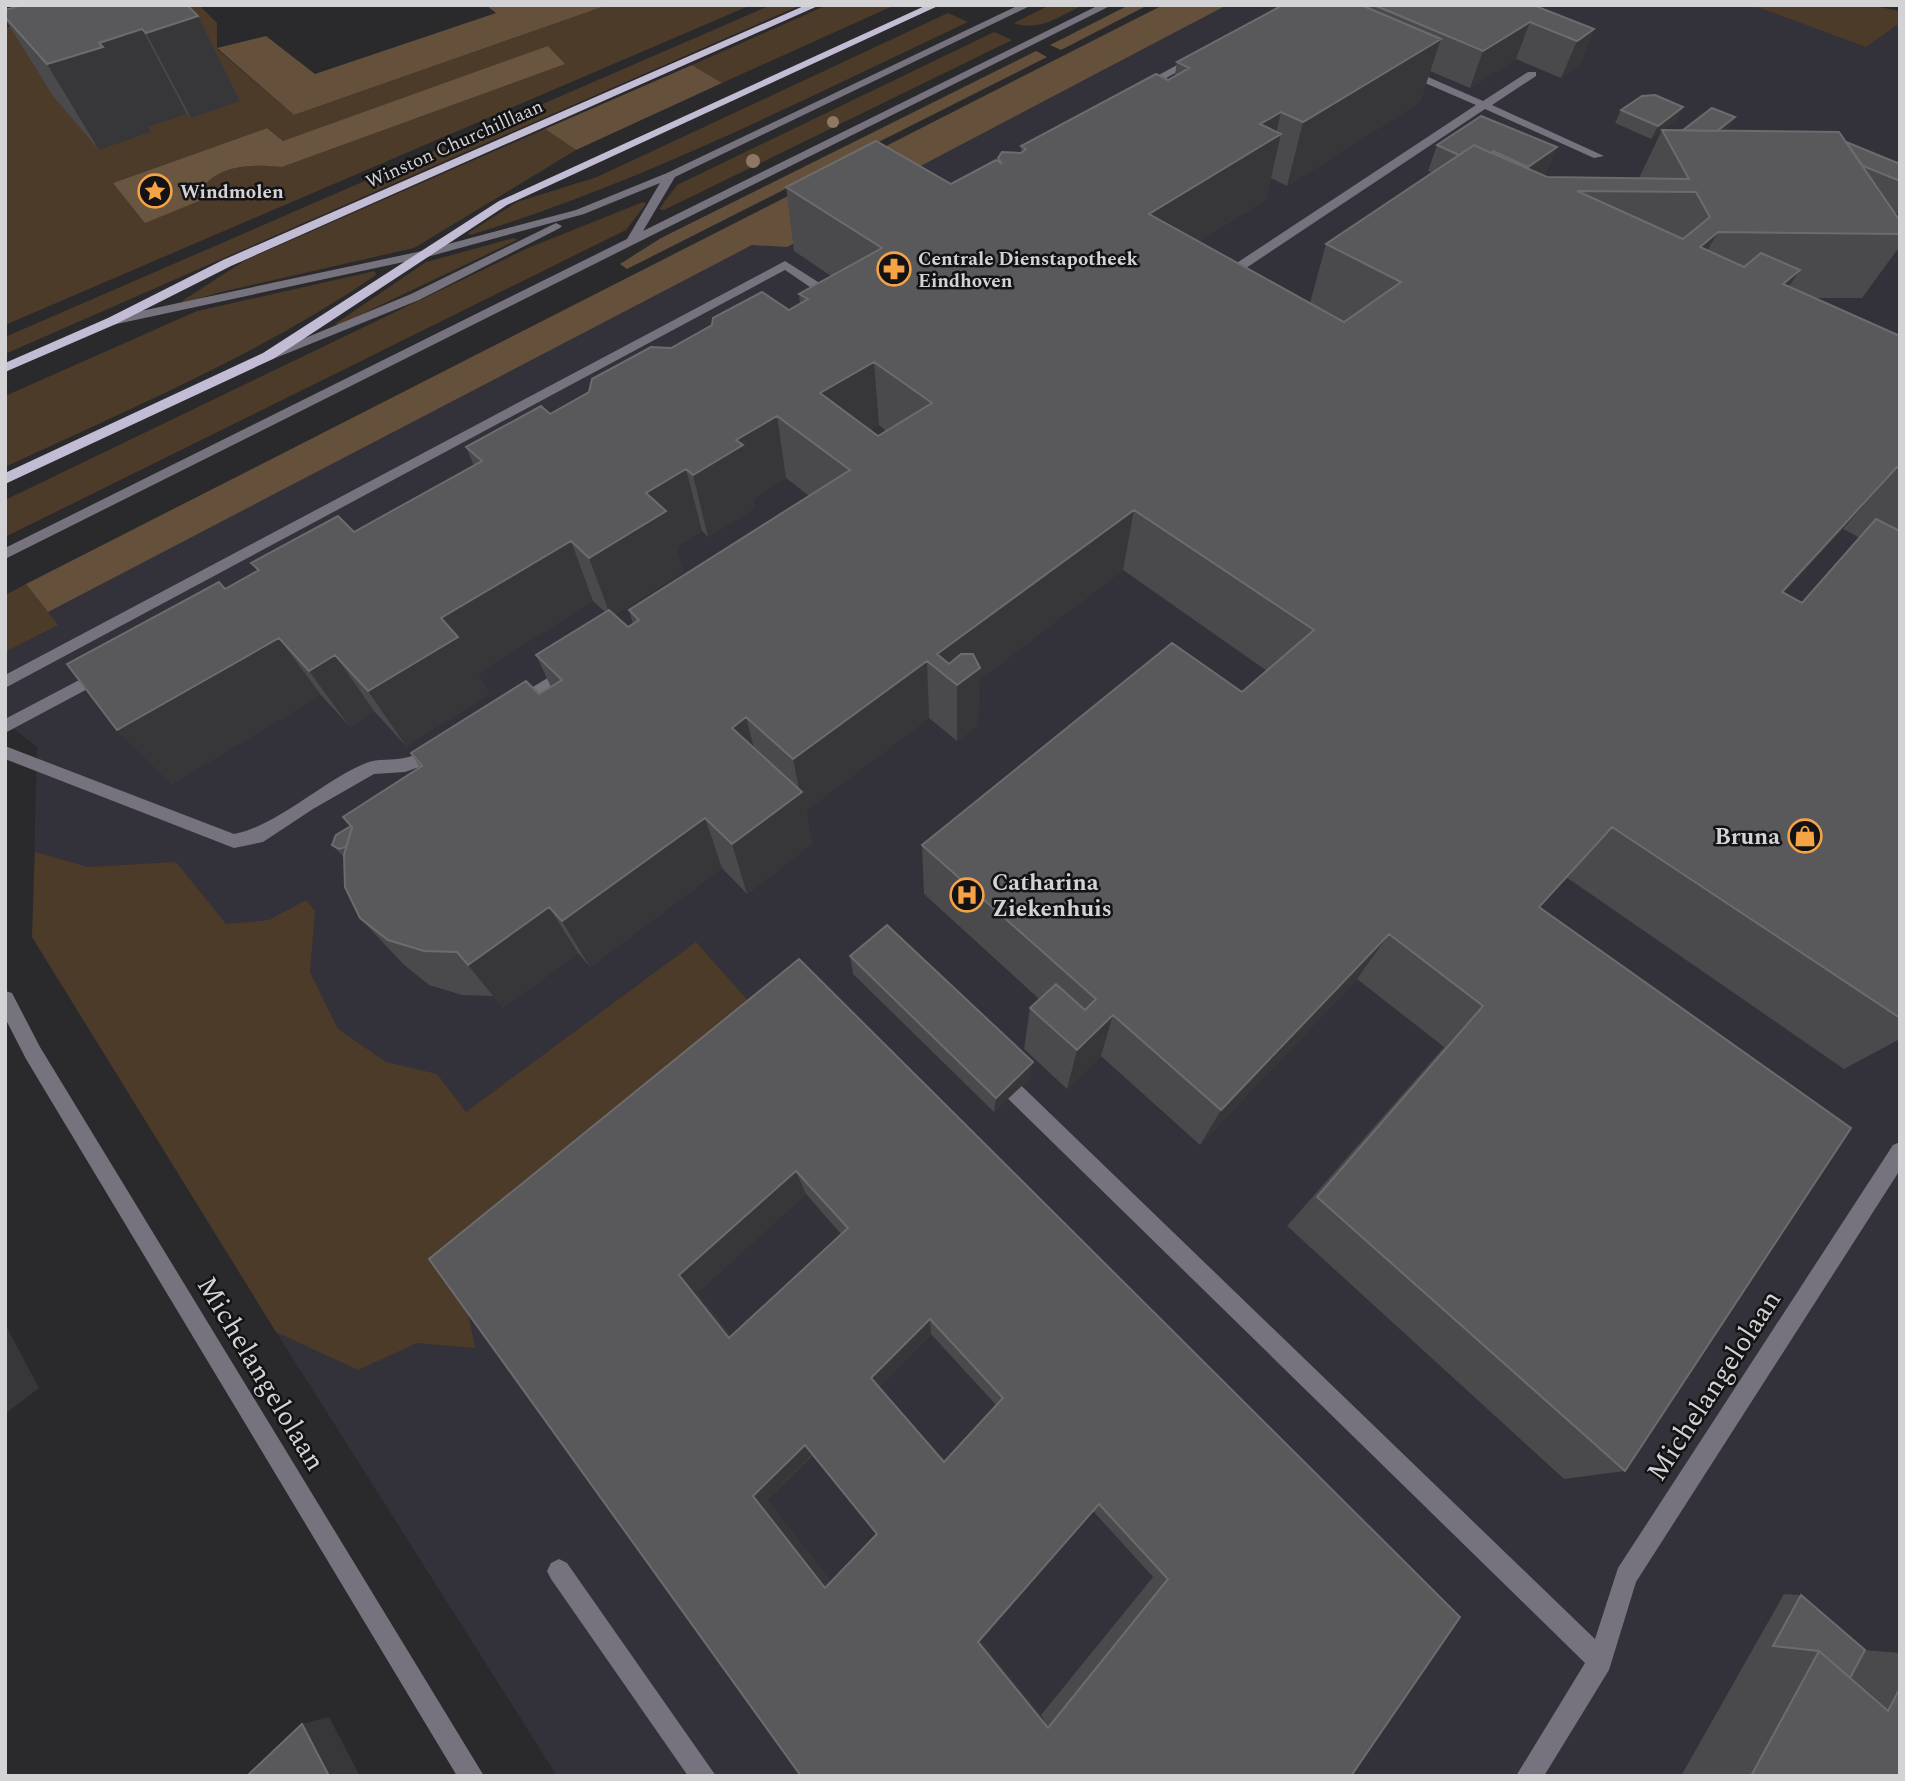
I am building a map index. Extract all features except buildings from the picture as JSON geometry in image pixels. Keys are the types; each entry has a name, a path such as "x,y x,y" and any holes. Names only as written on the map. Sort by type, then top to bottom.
{"main road":[{"name":"Winston Churchilllaan","path":"5,368 111,321 227,263 815,5"},
{"name":"Winston Churchilllaan","path":"5,479 268,356 512,198 934,5"}],"street":[{"name":"Winston Churchilllaan","path":"268,356 352,326 528,242 580,212 671,174 1027,5"},
{"path":"5,554 1107,5"},
{"path":"1128,95 1203,54"},
{"path":"1398,68 1598,156"},
{"path":"1214,284 1532,74"},
{"path":"631,242 671,174"},
{"name":"Winston Churchilllaan","path":"111,321 423,254 580,212"},
{"path":"5,682 749,290 785,265 840,301"},
{"path":"510,708 580,664"},
{"path":"5,727 118,666"},
{"path":"5,752 234,841 257,837 307,804 371,768 405,765 452,745"},
{"name":"Michelangelolaan","path":"5,999 33,1053 471,1776"},
{"path":"981,1060 1600,1661"},
{"name":"Michelangelolaan","path":"1529,1776 1600,1661 1626,1576 1900,1153"},
{"path":"559,1571 703,1776"}],"shaded area":[{"path":"80,5 199,5 217,23 217,49 294,115 608,5 751,5 5,325 5,28","holes":["565,63 282,167 238,167 218,174 202,188 113,183 267,128 283,141"]},
{"path":"486,5 608,5 294,115 217,48 266,36 315,74 496,13"},
{"path":"771,5 801,5 5,354 5,337"},
{"path":"827,5 895,5 722,83 692,65"},
{"path":"1050,5 1083,5 1041,24 1033,26 1014,23"},
{"path":"1129,5 1148,5 1061,50 1050,45"},
{"path":"1163,5 1227,5 873,191 882,197 787,247 752,245 48,612 26,584"},
{"name":"Catharina Ziekenhuis","path":"1171,5 1870,5 1900,12 1900,1776 557,1776 276,1332 32,937 37,747 5,722 5,605"},
{"path":"1752,5 1869,5 1900,11 1900,23 1866,47"},
{"path":"948,13 968,22 661,165 535,214 470,235 468,233 517,202 597,177"},
{"path":"994,32 1012,40 664,210 659,209 677,185"},
{"path":"548,46 565,64 282,167 249,166 228,170 218,174 202,188 204,199 145,223 113,183 267,128 283,141"},
{"path":"1036,51 1047,57 627,269 620,264 661,238"},
{"path":"692,65 722,83 576,150 545,129"},
{"path":"545,129 576,150 414,248 184,303 182,301 244,261"},
{"path":"643,202 646,204 626,230 5,537 5,500 528,248"},
{"path":"514,238 517,240 339,325 335,324 426,262"},
{"path":"375,271 376,275 332,304 241,355 5,467 5,396 197,311"},
{"path":"26,584 58,625 5,652 5,595"},
{"path":"35,852 88,867 176,862 226,924 269,920 306,900 315,911 310,972 338,1029 386,1062 437,1074 466,1112 696,942 760,1014 457,1256 475,1348 417,1343 358,1370 276,1332 32,937"}],"place":[{"name":"Windmolen","path":"155,191"},
{"name":"Centrale Dienstapotheek Eindhoven","path":"894,269"},
{"name":"Bruna","path":"1805,836"},
{"name":"Catharina Ziekenhuis","path":"967,895"}]}
